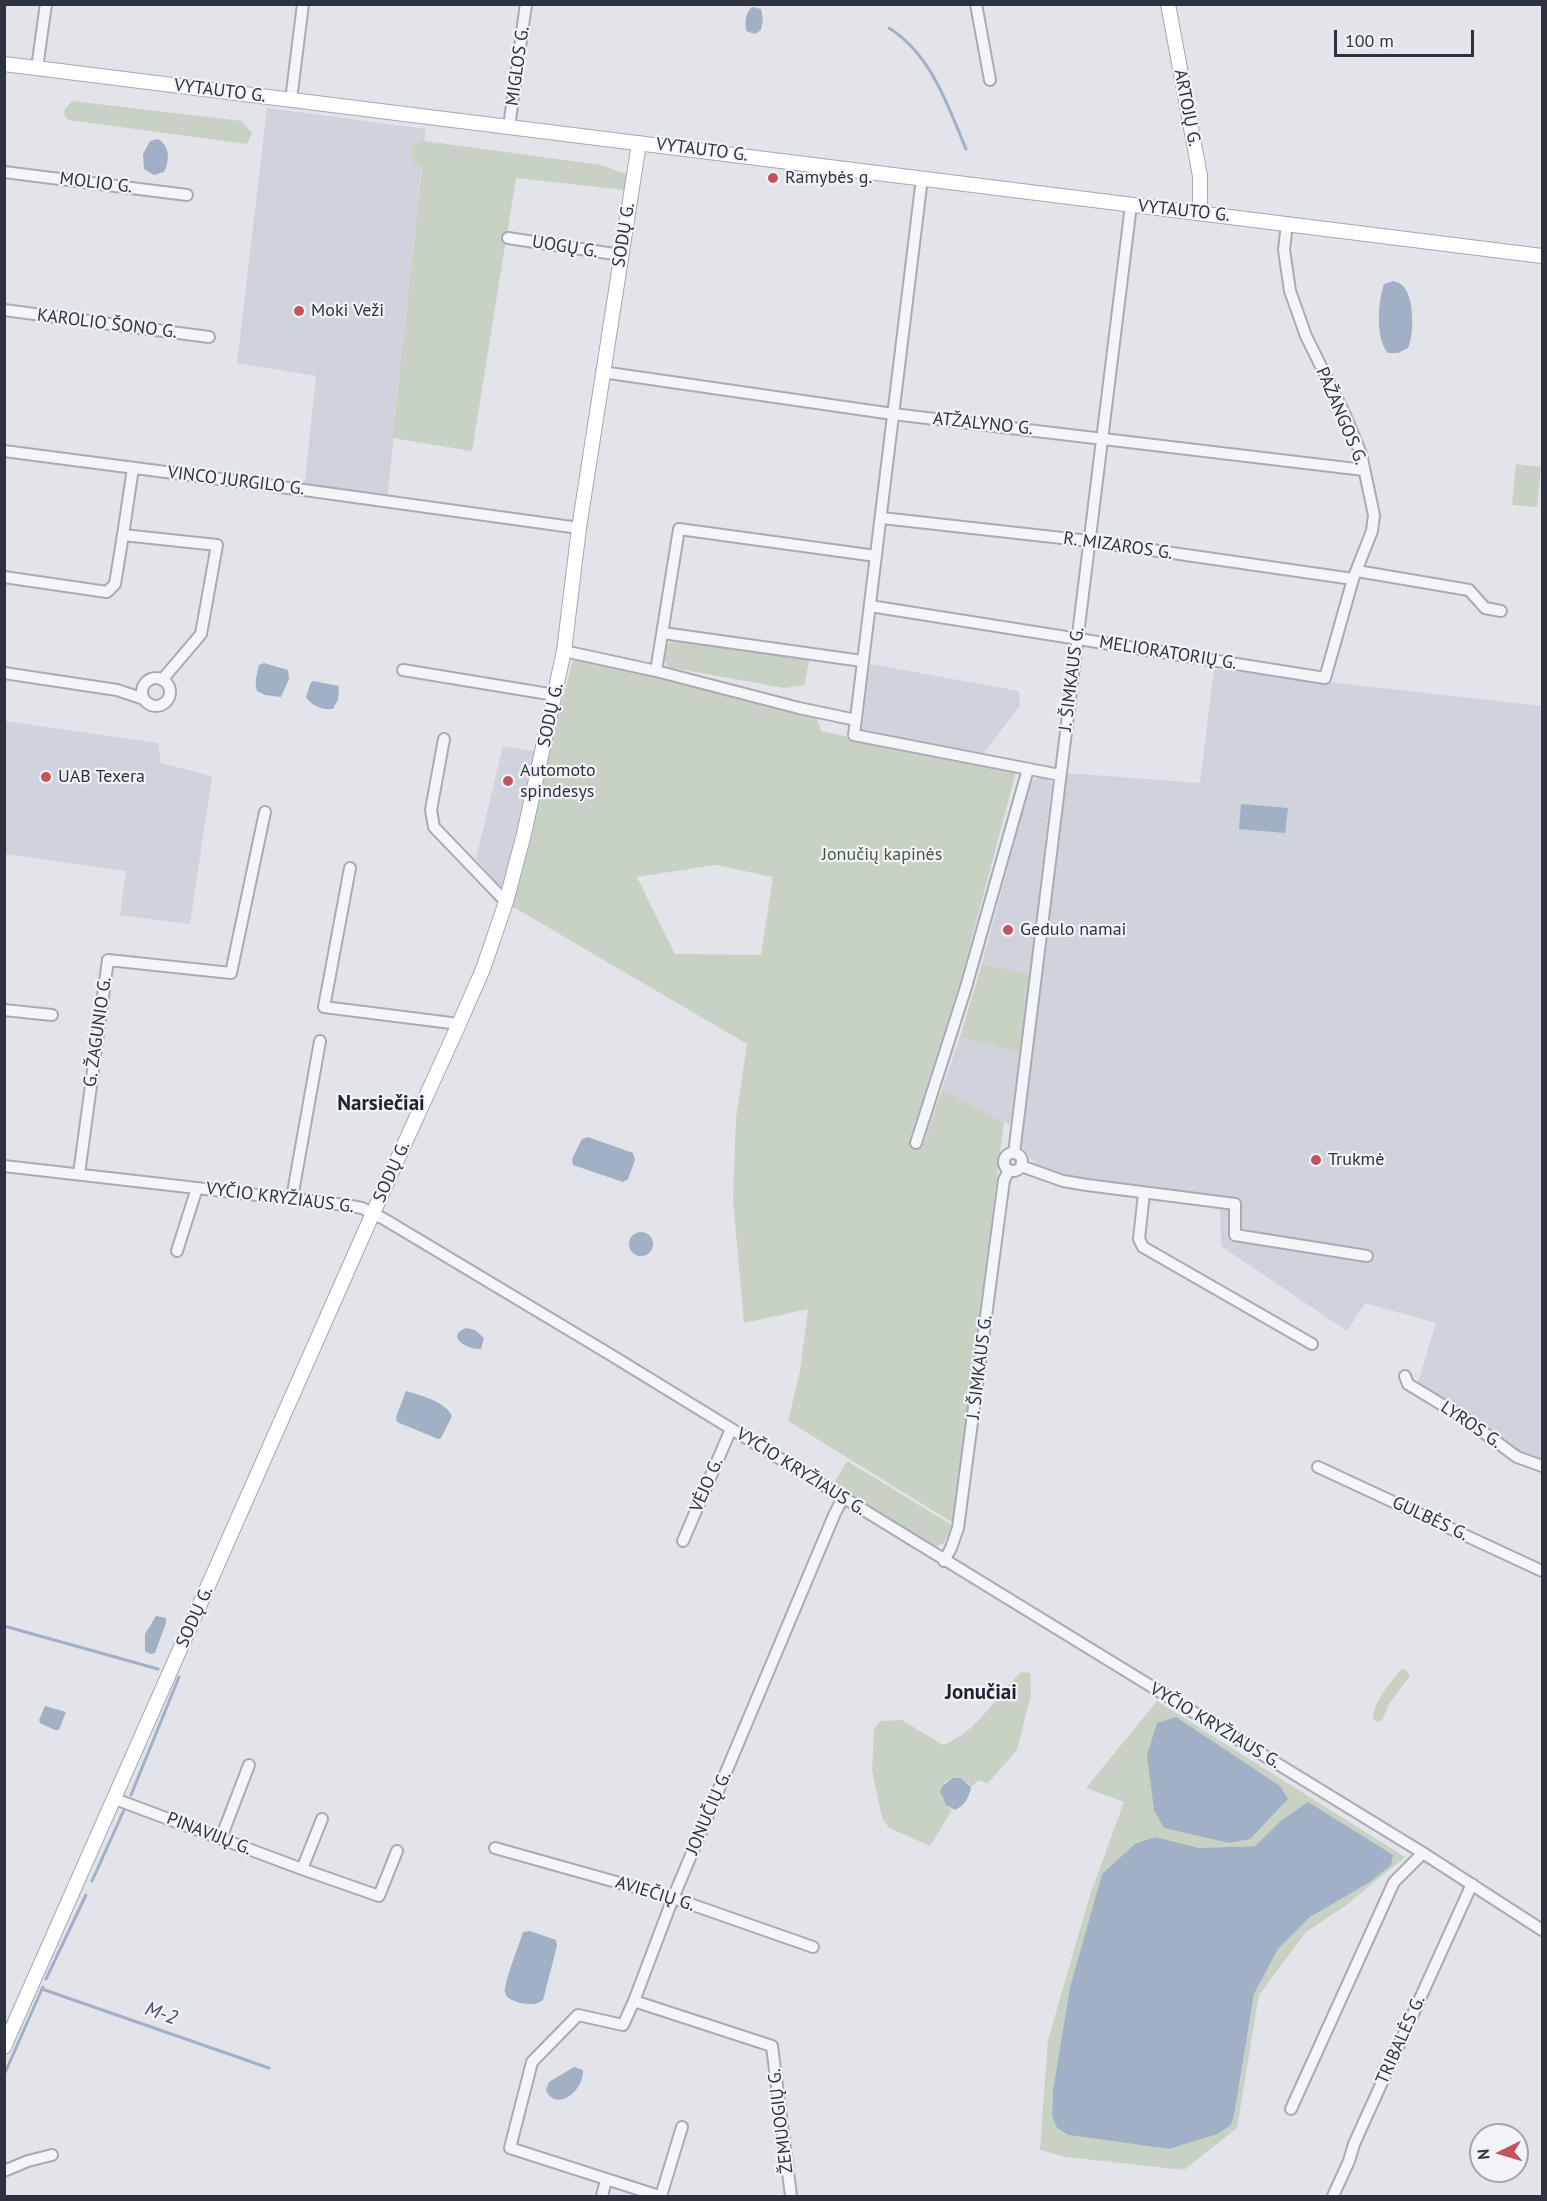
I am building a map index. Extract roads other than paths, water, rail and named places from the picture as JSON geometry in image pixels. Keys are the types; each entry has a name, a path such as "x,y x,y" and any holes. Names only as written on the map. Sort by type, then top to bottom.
{"main road":[{"name":"ARTOJŲ G.","path":"1168,4 1200,176 1200,213"},
{"name":"VYTAUTO G.","path":"4,64 1542,256"},
{"name":"SODŲ G.","path":"4,2048 459,1024 483,969 506,902 524,834 564,651 602,372 639,143"}],"street":[{"path":"37,68 46,4"},
{"path":"291,100 303,4"},
{"name":"MIGLOS G.","path":"509,127 526,4"},
{"path":"976,4 990,80"},
{"name":"MOLIO G.","path":"4,172 187,195"},
{"path":"922,178 854,735 1060,775"},
{"name":"J. ŠIMKAUS G.","path":"944,1561 958,1528 966,1482 1004,1180 1009,1170 1003,1164 1004,1158 1014,1153 1131,205"},
{"name":"PAŽANGOS G.","path":"1287,223 1284,255 1295,307 1306,336 1361,454 1374,515 1372,531 1355,575 1325,678"},
{"name":"UOGŲ G.","path":"508,238 621,255"},
{"name":"KAROLIO ŠONO G.","path":"4,310 209,337"},
{"name":"ATŽALYNO G.","path":"602,372 893,414 1102,437 1364,470"},
{"name":"VINCO JURGILO G.","path":"4,451 579,528"},
{"path":"4,577 107,592 115,584 133,468"},
{"name":"R. MIZAROS G.","path":"882,518 1089,541 1468,590 1485,609 1501,611"},
{"path":"656,671 679,529 876,556"},
{"path":"123,535 217,545 201,634 162,680"},
{"name":"MELIORATORIŲ G.","path":"870,606 1325,678"},
{"path":"663,633 862,661"},
{"path":"564,651 856,720"},
{"path":"403,670 555,695"},
{"path":"4,673 117,690 144,699 154,706 166,702 170,690 162,680 154,679 147,683 117,690"},
{"path":"144,699 143,691 147,683"},
{"path":"444,740 431,810 434,827 506,902"},
{"path":"916,1143 966,987 1028,769"},
{"name":"G. ŽAGUNIO G.","path":"79,1174 108,960 231,973 264,812"},
{"path":"350,868 324,1007 459,1024"},
{"path":"4,1010 52,1015"},
{"path":"292,1198 320,1041"},
{"path":"1009,1170 1017,1170 1021,1166 1021,1157 1014,1153"},
{"name":"VYČIO KRYŽIAUS G.","path":"4,1166 345,1204 362,1208 414,1235 1423,1853 1542,1930"},
{"path":"1021,1166 1063,1181 1235,1204 1235,1236 1367,1256"},
{"path":"177,1251 196,1188"},
{"path":"1144,1193 1139,1239 1143,1246 1312,1344"},
{"name":"LYROS G.","path":"1405,1376 1408,1384 1464,1418 1517,1457 1542,1466"},
{"name":"VĖJO G.","path":"683,1541 731,1429"},
{"name":"GULBĖS G.","path":"1318,1467 1542,1571"},
{"name":"JONUČIŲ G.","path":"606,2180 510,2148 531,2062 578,2015 623,2025 673,1898 843,1498"},
{"path":"221,1838 249,1766"},
{"name":"PINAVIJŲ G.","path":"115,1799 379,1896 398,1851"},
{"path":"302,1869 322,1819"},
{"name":"AVIEČIŲ G.","path":"495,1848 673,1898 813,1947"},
{"path":"1291,2109 1394,1882 1423,1853"},
{"name":"TRIBALĖS G.","path":"1333,2196 1472,1884"},
{"name":"ŽEMUOGIŲ G.","path":"634,2001 772,2046 791,2196"},
{"path":"602,2196 606,2180 660,2196 682,2127"},
{"path":"4,2171 28,2161 52,2155"}],"water":[{"path":"752,7 761,9 763,19 761,30 755,34 746,31 747,15"},
{"path":"158,139 165,145 168,158 164,172 154,175 144,169 143,154 150,141"},
{"path":"1393,281 1401,284 1409,298 1412,316 1411,334 1408,348 1398,353 1388,353 1379,329 1379,310 1384,284"},
{"path":"264,663 288,670 289,679 281,697 265,695 257,691 259,665"},
{"path":"313,681 339,686 338,700 333,709 318,707 306,697"},
{"path":"1241,804 1288,808 1285,833 1239,829"},
{"path":"588,1137 633,1153 635,1160 628,1179 623,1182 573,1165 572,1159 582,1139"},
{"path":"641,1232 646,1233 652,1239 652,1249 646,1255 641,1256 636,1255 630,1249 629,1244 630,1239 636,1233"},
{"path":"466,1328 475,1330 484,1338 481,1349 475,1349 460,1342 458,1335"},
{"path":"406,1391 432,1400 449,1411 452,1416 441,1438 438,1439 397,1422 396,1417"},
{"path":"156,1616 166,1618 166,1623 155,1653 150,1654 145,1651 145,1634"},
{"path":"45,1706 66,1712 59,1730 40,1723 39,1720"},
{"path":"1176,1717 1280,1786 1288,1799 1250,1839 1229,1843 1164,1828 1154,1810 1147,1755 1157,1723"},
{"path":"953,1778 960,1778 971,1787 966,1801 955,1810 946,1805 940,1792 942,1786"},
{"path":"1308,1802 1393,1855 1391,1865 1370,1882 1310,1917 1278,1949 1254,1994 1231,2125 1218,2134 1169,2149 1068,2135 1057,2128 1052,2116 1053,2090 1070,1987 1102,1874 1135,1844 1155,1837 1199,1848 1255,1846 1282,1820"},
{"path":"530,1931 556,1940 557,1946 543,2000 532,2004 513,2001 505,1993 509,1973 523,1932"},
{"path":"574,2067 583,2070 582,2078 574,2092 562,2099 556,2100 551,2097 546,2090 549,2082"}],"waterway":[{"path":"889,28 904,39 927,66 945,99 966,149"},
{"name":"M-2","path":"4,1626 158,1669"},
{"name":"M-2","path":"131,1795 179,1677"},
{"name":"M-2","path":"92,1881 124,1810"},
{"name":"M-2","path":"46,1979 86,1895"},
{"name":"M-2","path":"43,1987 42,1989 269,2068"},
{"path":"4,2075 42,1989"}],"place":[{"name":"Ramybės g.","path":"773,178"},
{"name":"Moki Veži","path":"299,311"},
{"name":"UAB Texera","path":"46,777"},
{"name":"Automoto spindesys","path":"508,781"},
{"name":"Gedulo namai","path":"1008,930"},
{"name":"Trukmė","path":"1316,1160"}],"district":[{"name":"Narsiečiai","path":"381,1104"},
{"name":"Jonučiai","path":"981,1693"}],"park label":[{"name":"Jonučių kapinės","path":"882,855"}]}
